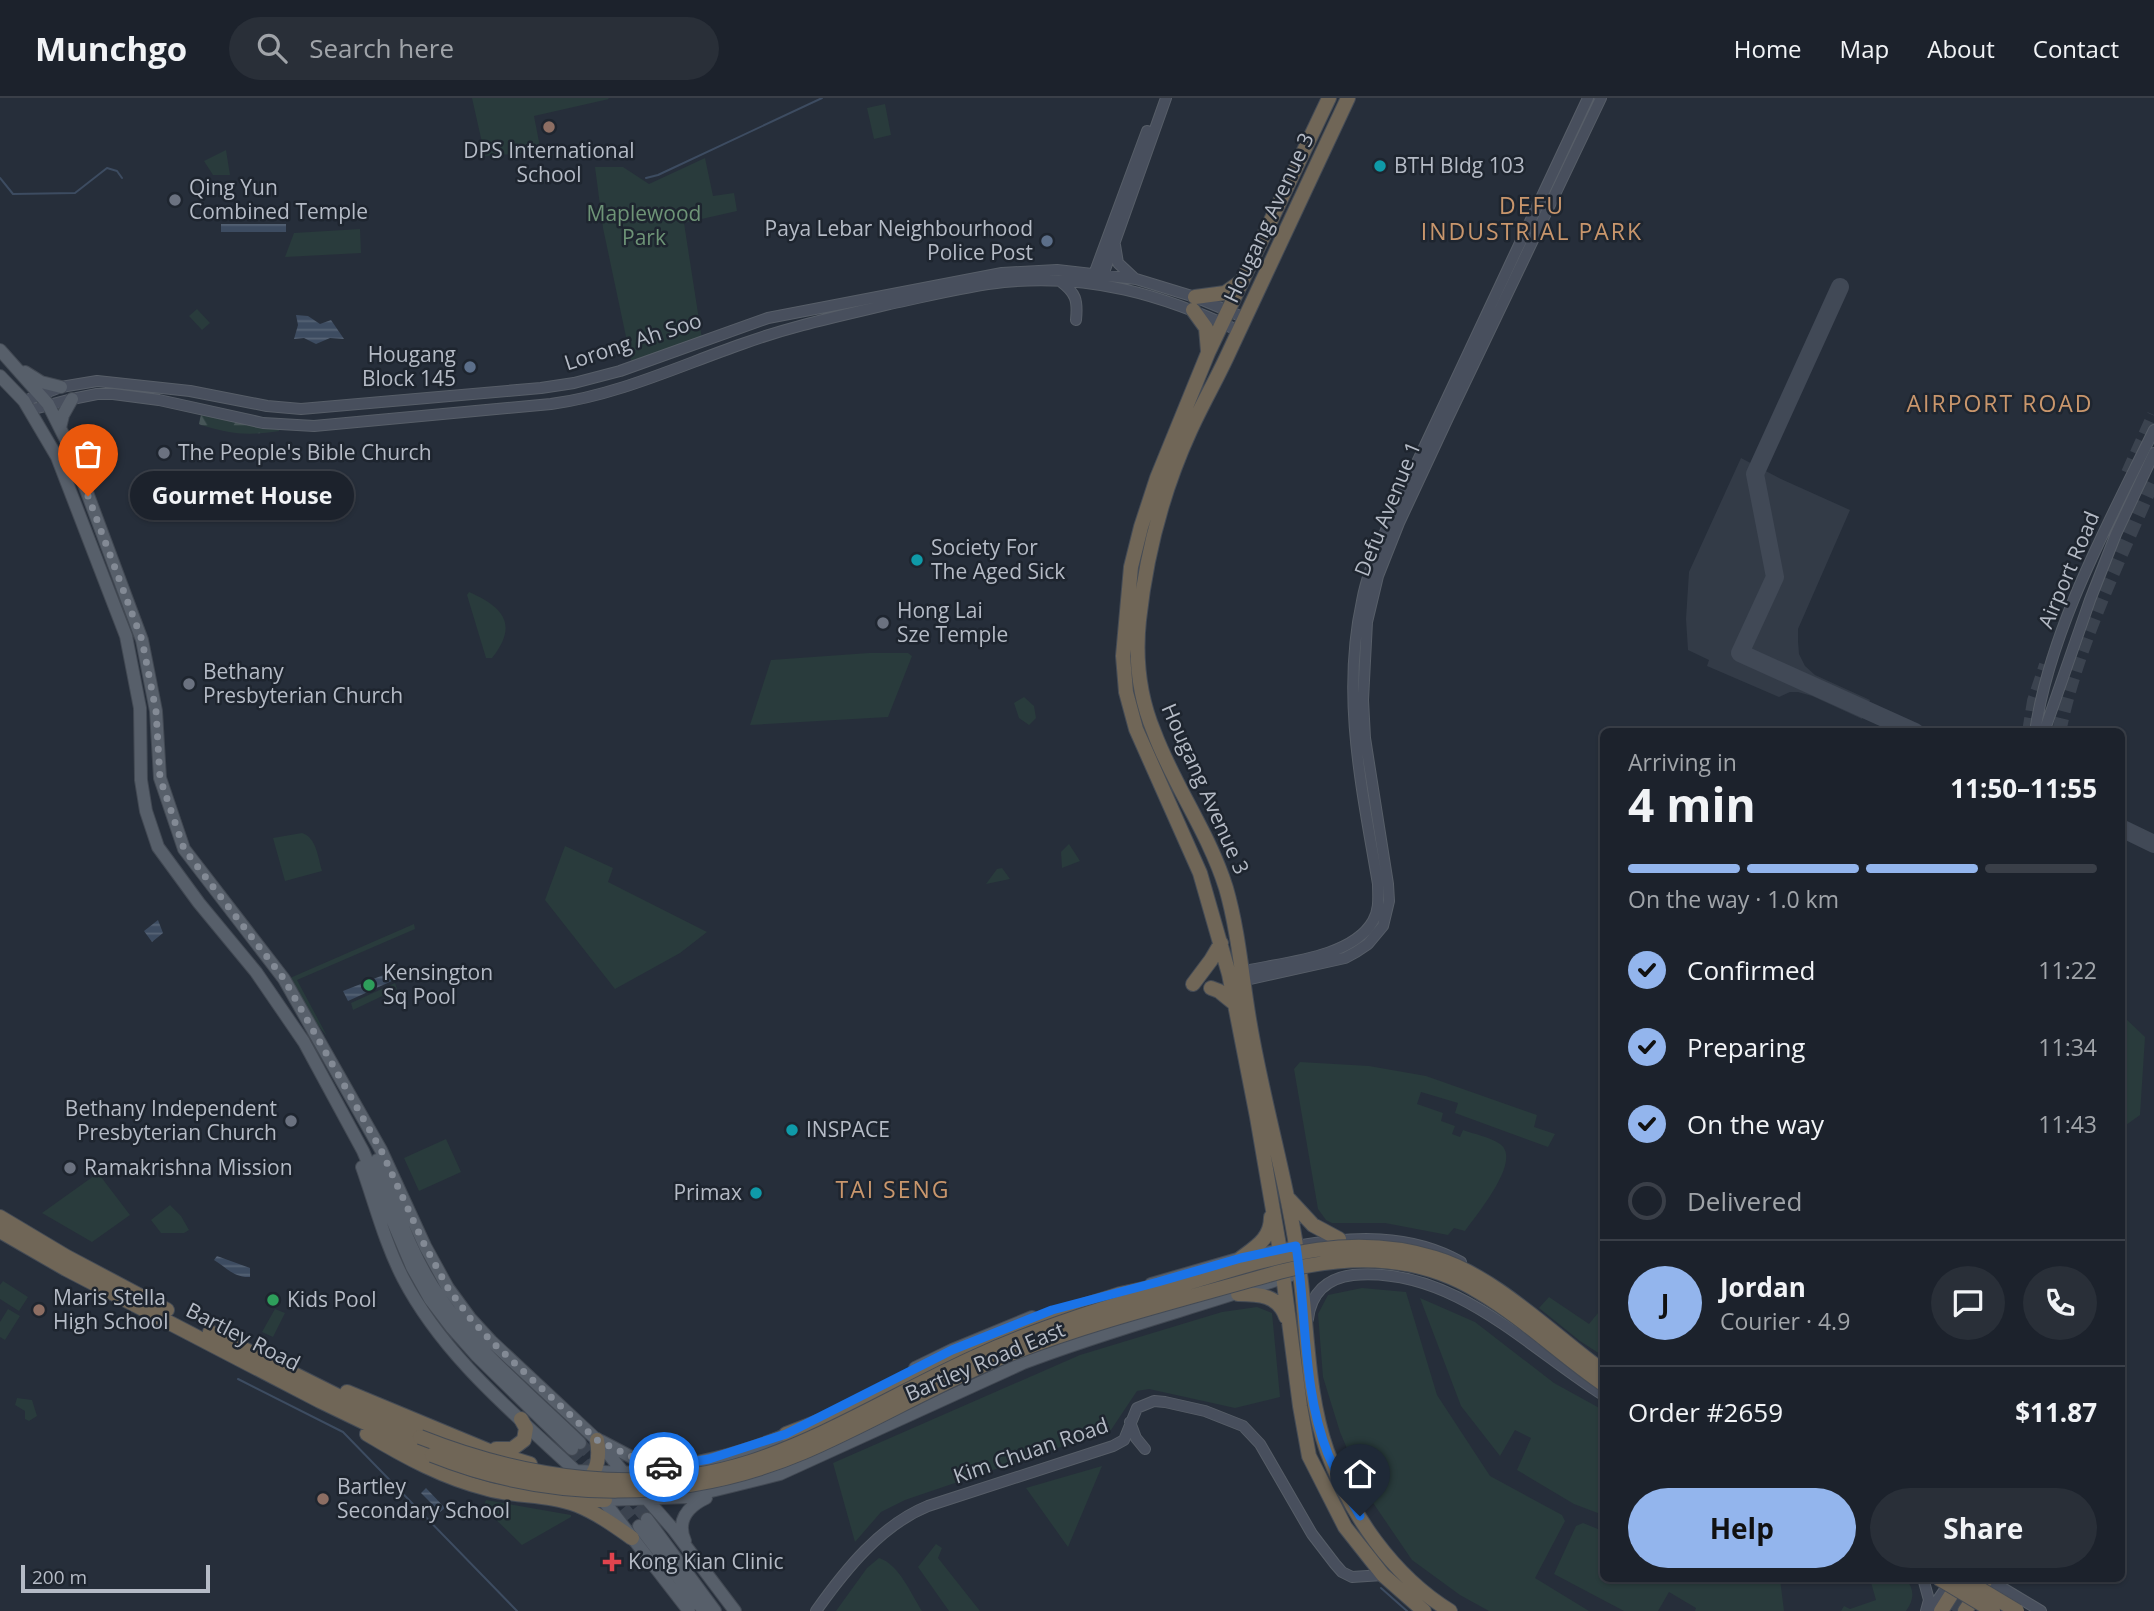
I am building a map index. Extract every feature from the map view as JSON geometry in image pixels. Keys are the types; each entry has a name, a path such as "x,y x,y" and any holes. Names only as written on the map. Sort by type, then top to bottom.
{"highway":[{"name":"Hougang Avenue 3","path":"1329,98 1208,352 1168,448 1141,527 1131,568 1123,656 1126,692 1136,729 1200,873 1220,943 1237,977 1235,1004 1284,1278 1309,1456 1345,1527 1384,1576 1424,1611"},
{"name":"Hougang Avenue 3","path":"1348,98 1189,432 1161,512 1144,586 1137,654 1142,692 1154,735 1196,817 1227,890 1237,977 1250,1024 1296,1246 1309,1371 1328,1452 1349,1497 1375,1539 1406,1576 1450,1611"},
{"path":"1208,352 1206,328 1194,303 1225,293 1243,279"},
{"path":"1193,984 1220,943"},
{"path":"1211,988 1235,1004"},
{"path":"1241,1258 1263,1241 1271,1228 1270,1196"},
{"path":"1286,1196 1312,1225 1339,1239"},
{"name":"Bartley Road","path":"0,1217 67,1257 420,1437 493,1463 561,1475 644,1480 698,1474 749,1462 803,1441 1005,1344 1188,1282"},
{"name":"Bartley Road","path":"0,1231 66,1269 320,1401 432,1455 502,1478 582,1491 656,1490 719,1480 764,1467 804,1452 989,1363 1051,1339 1279,1272 1344,1259 1404,1263 1462,1282 1502,1307 1600,1389"},
{"path":"786,1434 836,1415 897,1383 1042,1319 1120,1294 1164,1284 1188,1282 1268,1258 1330,1246 1394,1248 1438,1259 1487,1282 1600,1369"},
{"path":"1238,1294 1260,1294 1275,1300 1284,1311 1291,1330"},
{"path":"284,1370 313,1378 481,1447 537,1465 570,1466"},
{"path":"320,1401 330,1411 401,1454 445,1476 488,1489 583,1507 639,1528"},
{"path":"481,1447 504,1450 518,1446 526,1434 521,1419"},
{"path":"551,1499 571,1492 591,1477 600,1453 592,1434"},
{"path":"530,1496 548,1491 550,1477 537,1465"},
{"path":"551,1499 605,1500"},
{"path":"1971,1582 2020,1605"},
{"path":"1960,1597 1972,1582"},
{"path":"1941,1611 1982,1582"},
{"path":"1960,1597 1993,1611"}],"main road":[{"path":"1097,278 1159,98"},
{"path":"1097,278 1114,243 1166,98"},
{"name":"Defu Avenue 1","path":"1237,977 1351,944 1373,921 1379,900 1378,884 1354,739 1354,652 1365,588 1390,520 1588,98"},
{"name":"Defu Avenue 1","path":"1237,977 1345,958 1368,944 1384,926 1389,901 1388,884 1367,750 1363,700 1367,622 1378,576 1399,523 1601,98"},
{"path":"1114,243 1118,262 1136,279"},
{"name":"Lorong Ah Soo","path":"44,400 61,387 110,382 190,391 267,406 301,409 541,388 600,377 743,326 805,310 1002,273 1058,270 1097,278 1166,300 1194,303"},
{"name":"Lorong Ah Soo","path":"27,406 44,400 72,399 97,394 159,400 263,423 314,426 551,404 613,391 809,322 1004,282 1136,279 1242,325"},
{"path":"1060,281 1077,299 1076,320"},
{"path":"805,310 815,314 815,318 809,322"},
{"path":"3,353 34,378 61,387"},
{"path":"3,353 44,400 60,428 72,453 142,640 156,711 160,778 184,849 282,976 381,1150 425,1246 448,1288 491,1341 592,1434 692,1554 735,1611"},
{"path":"0,376 27,406 57,457 126,636 140,708 141,780 146,811 161,853 256,972 304,1042 344,1114 369,1165 412,1267 430,1299 477,1356 576,1446 484,1350 438,1295 421,1264 341,1076"},
{"path":"207,381 215,396"},
{"path":"60,428 63,415 72,399"},
{"name":"Airport Road","path":"2036,728 2043,694 2066,621 2109,522 2154,430"},
{"name":"Airport Road","path":"2044,728 2116,534 2154,453"},
{"path":"141,780 151,776 160,778"},
{"path":"344,1114 402,1277 441,1337 570,1466 594,1461 592,1434"},
{"name":"Bartley Road East","path":"570,1466 591,1477 670,1468 709,1459 786,1434 1008,1325 1083,1300 1241,1258 1339,1239 1400,1241 1439,1251 1479,1273 1600,1361"},
{"name":"Bartley Road East","path":"605,1500 687,1497 729,1489 780,1474 1023,1363 1088,1339 1238,1294 1300,1272"},
{"path":"1462,1299 1469,1293 1479,1273"},
{"path":"1306,1329 1309,1308 1316,1294 1328,1281 1340,1277 1392,1276 1462,1299 1600,1389"},
{"name":"Kim Chuan Road","path":"816,1611 850,1567 907,1516 928,1506 1112,1446 1124,1440 1137,1408 1154,1401 1205,1411 1243,1426 1251,1432 1312,1534 1335,1564 1349,1575 1384,1576"},
{"path":"1130,1422 1136,1438 1145,1449"},
{"path":"592,1434 651,1466 670,1468"},
{"path":"591,1477 605,1500 639,1528 716,1611"},
{"path":"692,1554 681,1528 686,1513 701,1501 729,1489"},
{"path":"639,1528 689,1611"},
{"path":"639,1528 704,1611"},
{"path":"1365,1577 1371,1562"},
{"path":"1924,1582 1929,1600 1928,1611 1960,1597"},
{"path":"1990,1582 2020,1605 2041,1611"},
{"path":"2010,1582 2020,1605"}],"shaded area":[{"path":"1741,458 1850,510 1798,629 1798,641 1799,654 1805,666 1815,675 1870,700 1862,719 1798,692 1779,697 1707,666 1709,660 1688,650 1686,619 1689,572"}],"green space":[{"path":"472,98 609,99 534,116 541,152 485,156"},
{"path":"885,104 891,135 874,139 867,108"},
{"path":"226,150 230,175 213,175 204,161"},
{"name":"Maplewood Park","path":"705,158 713,196 734,193 737,211 684,223 702,339 632,365 603,228 595,167 623,167 649,184"},
{"path":"360,229 361,253 285,257 294,233"},
{"path":"197,309 210,323 202,330 189,316"},
{"path":"201,414 279,428 279,431 249,434 221,430 199,424"},
{"path":"469,592 491,604 506,626 505,635 492,658 486,658 467,595"},
{"path":"908,653 912,656 888,717 750,725 771,660"},
{"path":"1024,697 1034,706 1036,718 1029,725 1019,718 1014,703"},
{"path":"302,833 313,843 322,871 285,881 273,838"},
{"path":"1069,844 1080,861 1062,868 1061,852"},
{"path":"565,846 613,868 608,882 707,932 680,953 615,989 545,900"},
{"path":"1002,868 1010,879 986,884 997,869"},
{"path":"414,924 415,929 297,980 327,1036 311,1017 290,978"},
{"path":"395,983 397,989 353,1010 351,1003"},
{"path":"2125,1018 2145,1037 2140,1115 2126,1125"},
{"path":"1300,1062 1369,1066 1426,1076 1537,1115 1534,1127 1555,1134 1548,1147 1455,1113 1458,1103 1421,1092 1417,1104 1443,1113 1441,1121 1455,1126 1452,1134 1460,1137 1463,1130 1492,1139 1506,1152 1502,1174 1487,1201 1465,1231 1454,1228 1448,1235 1385,1223 1332,1223 1326,1220 1318,1209 1294,1069"},
{"path":"446,1139 461,1172 419,1191 404,1158"},
{"path":"98,1173 130,1215 92,1242 42,1213"},
{"path":"170,1205 181,1216 189,1230 184,1233 161,1233 151,1220"},
{"path":"3,1281 28,1297 19,1311 0,1299 0,1285"},
{"path":"1362,1288 1406,1292 1437,1395 1490,1476 1562,1515 1565,1521 1535,1578 1589,1611 1489,1611 1460,1595 1412,1560 1365,1491 1340,1432 1323,1377 1318,1314 1328,1295"},
{"path":"1549,1297 1589,1324 1598,1313 1600,1314 1600,1354 1580,1341 1539,1308"},
{"path":"1420,1298 1475,1322 1554,1383 1600,1408 1600,1514 1574,1504 1517,1470 1531,1438 1515,1430 1500,1456 1461,1406"},
{"path":"1257,1307 1272,1313 1280,1397 1235,1408 1149,1389 1137,1391 1111,1430 905,1500 881,1512 855,1542 833,1463 1080,1355 1222,1312"},
{"path":"8,1309 20,1316 5,1340 0,1337 0,1322"},
{"path":"275,1309 285,1313 273,1337 262,1332"},
{"path":"17,1398 32,1400 37,1416 29,1421 25,1419 25,1411 15,1405"},
{"path":"1102,1466 1068,1547 1026,1488"},
{"path":"486,1500 571,1517 522,1545 483,1507"},
{"path":"1583,1523 1600,1530 1600,1582 1780,1582 1784,1611 1695,1611 1696,1608 1669,1592 1658,1611 1624,1611 1554,1574 1576,1526"},
{"path":"936,1544 942,1548 938,1558 980,1611 949,1611 918,1567"},
{"path":"879,1558 893,1566 922,1611 836,1611 867,1568"},
{"path":"1871,1582 1908,1582 1911,1587 1911,1603 1906,1611 1841,1611 1844,1606 1850,1609 1876,1600"}],"water":[{"path":"221,224 286,224 286,232 221,232"},
{"path":"296,315 308,316 320,324 331,320 344,339 330,338 316,344 304,338 294,339 298,325"},
{"path":"207,488 211,508 172,513 171,504 188,499 190,494 197,494"},
{"path":"158,920 163,933 152,942 144,931"},
{"name":"Kensington Sq Pool","path":"391,972 394,980 348,1001 343,991"},
{"path":"217,1256 250,1268 250,1277 230,1272 214,1260"},
{"path":"426,1488 445,1508 440,1512 421,1493"}],"waterway":[{"path":"646,178 658,175 822,98"},
{"path":"0,178 13,194 75,193 107,168 117,171 122,178"},
{"path":"238,1379 343,1432 517,1611"},
{"path":"1381,1588 1407,1611"}],"taxiway":[{"path":"1840,287 1755,474 1775,577 1740,653 1906,728"},
{"path":"2125,830 2154,844"}],"tunnel":[{"path":"2128,473 2154,415"},
{"path":"2060,728 2088,635 2154,479"},
{"path":"2030,728 2034,701 2046,665"},
{"path":"580,1443 601,1466"},
{"path":"572,1449 597,1478"},
{"path":"625,1493 647,1519"},
{"path":"612,1494 639,1526"},
{"path":"1953,1611 1968,1585"}],"way so far":[{"path":"88,496 142,640 156,711 160,778 184,849 284,979 381,1150 425,1246 448,1288 470,1318 597,1440 651,1466 664,1467"}],"place":[{"name":"DPS International School","path":"549,127"},
{"name":"BTH Bldg 103","path":"1380,166"},
{"name":"Qing Yun Combined Temple","path":"175,200"},
{"name":"Paya Lebar Neighbourhood Police Post","path":"1047,241"},
{"name":"Hougang Block 145","path":"470,367"},
{"name":"The People's Bible Church","path":"164,453"},
{"name":"Gourmet House","path":"88,496"},
{"name":"Society For The Aged Sick","path":"917,560"},
{"name":"Hong Lai Sze Temple","path":"883,623"},
{"name":"Bethany Presbyterian Church","path":"189,684"},
{"name":"Kensington Sq Pool","path":"369,985"},
{"name":"Bethany Independent Presbyterian Church","path":"291,1121"},
{"name":"INSPACE","path":"792,1130"},
{"name":"Ramakrishna Mission","path":"70,1168"},
{"name":"Primax","path":"756,1193"},
{"name":"Kids Pool","path":"273,1300"},
{"name":"Maris Stella High School","path":"39,1310"},
{"name":"Bartley Secondary School","path":"323,1499"},
{"name":"Kong Kian Clinic","path":"612,1562"}],"district":[{"name":"DEFU INDUSTRIAL PARK","path":"1532,219"},
{"name":"AIRPORT ROAD","path":"2000,404"},
{"name":"TAI SENG","path":"893,1190"}],"route":[{"path":"664,1467 709,1459 786,1434 880,1385 1008,1325 1083,1300 1296,1246 1309,1371 1317,1411 1328,1452 1360,1516"}]}
